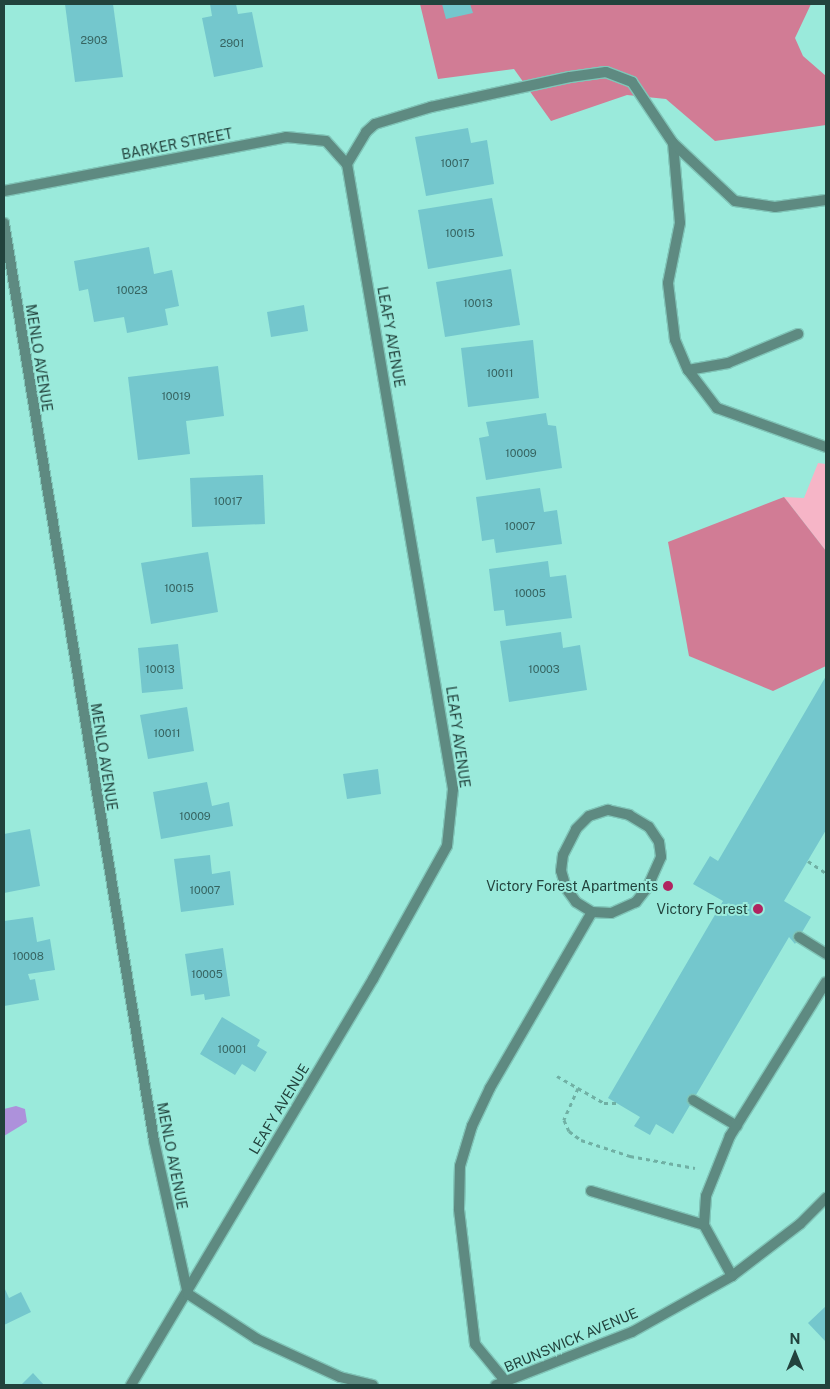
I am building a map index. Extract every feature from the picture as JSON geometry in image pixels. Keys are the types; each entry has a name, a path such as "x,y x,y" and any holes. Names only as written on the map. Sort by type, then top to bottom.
{"street":[{"path":"347,164 366,132 375,124 431,107 570,77 606,72 632,82 673,143 735,201 775,207 826,200"},
{"name":"BARKER STREET","path":"4,191 286,137 326,141 347,164"},
{"path":"673,143 680,222 668,283 676,340 688,370 716,408 826,447"},
{"name":"LEAFY AVENUE","path":"131,1385 188,1294 222,1230 373,979 447,846 454,789 347,164"},
{"name":"MENLO AVENUE","path":"4,224 154,1141 188,1294"},
{"path":"688,370 728,363 798,334"},
{"path":"608,810 629,815 649,827 659,842 661,857 647,888 636,902 611,914 592,912 576,902 566,888 561,872 563,854 576,829 588,816 608,810"},
{"path":"508,1384 475,1344 459,1209 460,1166 472,1126 490,1088 592,912"},
{"path":"799,937 826,954"},
{"path":"732,1276 704,1225 706,1196 730,1136 826,982"},
{"path":"693,1100 737,1126"},
{"path":"591,1191 704,1225"},
{"name":"BRUNSWICK AVENUE","path":"496,1385 508,1384 632,1332 732,1276 800,1224 826,1198"},
{"path":"188,1294 257,1339 340,1376 373,1385"}],"path":[{"path":"808,861 826,873"},
{"path":"557,1076 604,1103 616,1103"},
{"path":"578,1088 564,1120 570,1131 581,1140 630,1156 716,1172"}],"shaded area":[{"path":"420,4 811,4 795,38 803,56 826,76 826,125 715,141 666,99 627,95 551,121 514,69 438,79"},
{"path":"818,463 826,464 826,551 784,497 804,498"},
{"path":"784,497 826,551 826,666 773,691 689,656 668,542"},
{"path":"16,1106 25,1109 27,1122 4,1136 4,1109"}],"building":[{"path":"65,4 113,4 123,77 75,82"},
{"path":"210,4 236,4 238,14 252,12 263,67 214,77 202,18 212,16"},
{"path":"442,4 470,4 473,13 446,19"},
{"path":"468,128 471,143 487,140 494,184 426,196 415,137"},
{"path":"492,198 503,256 428,269 418,210"},
{"path":"149,247 154,274 172,270 179,306 165,309 168,325 127,333 124,317 94,322 88,289 79,291 74,261"},
{"path":"511,269 520,325 445,337 436,282"},
{"path":"304,305 308,331 271,337 267,312"},
{"path":"533,340 539,398 468,407 461,348"},
{"path":"218,366 224,416 186,421 190,454 138,460 128,377"},
{"path":"546,413 548,425 556,426 562,468 486,480 479,438 489,436 486,422"},
{"path":"263,475 265,524 192,527 190,478"},
{"path":"540,488 544,512 557,510 562,544 496,553 494,539 482,541 476,497"},
{"path":"208,552 218,612 151,624 141,563"},
{"path":"548,561 550,577 566,575 572,618 506,626 504,610 494,611 489,569"},
{"path":"561,632 563,648 580,645 587,690 509,702 500,641"},
{"path":"178,644 183,689 142,693 138,648"},
{"name":"Victory Forest","path":"826,676 826,830 784,901 811,917 795,944 789,937 673,1134 656,1124 650,1135 634,1126 640,1117 608,1098 723,901 693,884 710,856 718,861"},
{"path":"187,707 194,751 148,759 140,715"},
{"path":"378,769 381,794 347,799 343,774"},
{"path":"207,782 212,806 229,802 233,826 161,839 153,792"},
{"path":"30,829 40,886 4,893 4,834"},
{"path":"210,855 212,874 230,871 234,905 181,912 174,859"},
{"path":"33,917 37,942 50,939 55,970 28,974 30,980 35,979 39,1000 4,1006 4,921"},
{"path":"223,948 230,996 205,1000 204,994 191,996 185,954"},
{"path":"222,1017 260,1040 257,1046 267,1052 255,1072 242,1064 235,1075 200,1054"},
{"path":"4,1287 9,1298 21,1292 31,1312 4,1325"},
{"path":"826,1306 826,1342 808,1323"},
{"path":"33,1373 44,1385 21,1385"}],"place":[{"name":"Victory Forest Apartments","path":"668,886"},
{"name":"Victory Forest","path":"758,909"}]}
